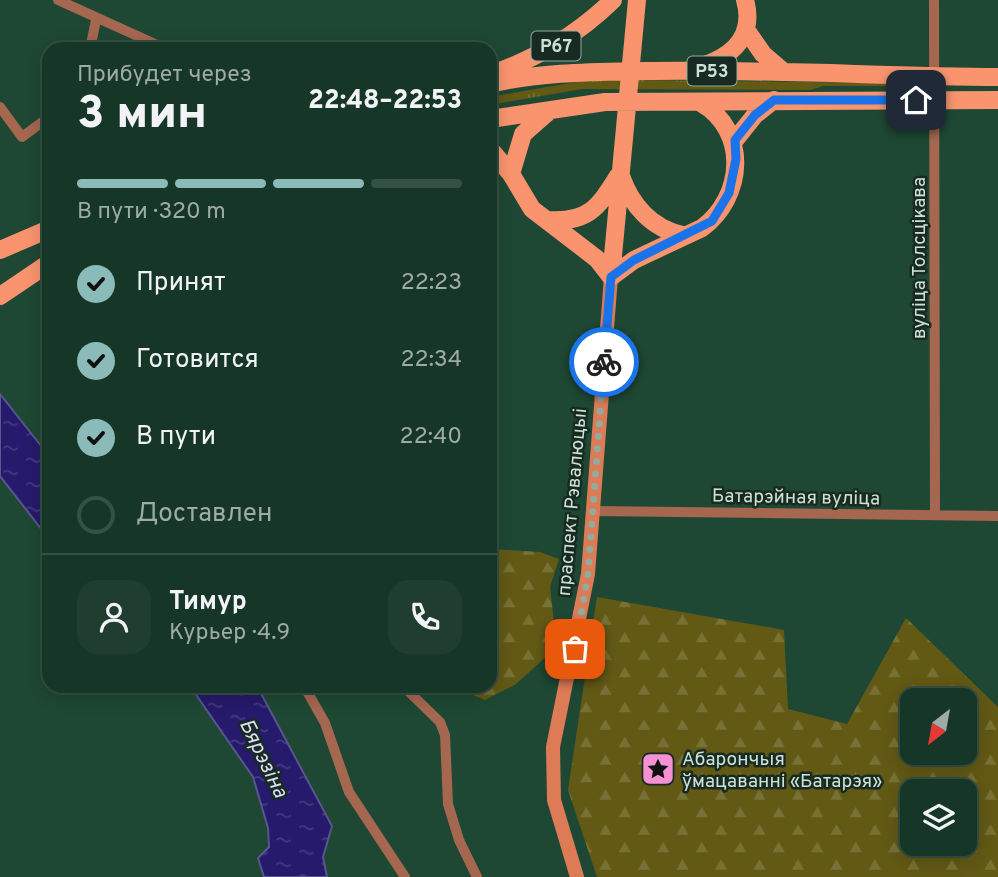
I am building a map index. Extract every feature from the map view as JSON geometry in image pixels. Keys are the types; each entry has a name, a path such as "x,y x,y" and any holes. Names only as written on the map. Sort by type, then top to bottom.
{"main road":[{"name":"Р67","path":"497,72 549,50 591,21 613,0"},
{"path":"689,71 730,53 747,31 749,16 745,0"},
{"name":"праспект Рэвалюцыі","path":"578,877 554,800 552,768 558,718 580,623 593,511 620,173 637,3"},
{"path":"747,31 763,54 784,72"},
{"name":"Р53","path":"497,82 513,78 588,73 689,71 998,77"},
{"path":"735,140 755,115 774,100"},
{"name":"Р53","path":"497,118 605,102 998,100"},
{"path":"497,157 511,174 525,200 597,259 611,277 634,260 712,221 726,200 736,159 735,140 719,116 701,103"},
{"path":"511,174 523,134 549,111"},
{"path":"620,173 632,201 647,218 672,232 683,234"},
{"path":"547,220 571,220 593,212 620,173"},
{"path":"0,250 42,232"},
{"path":"0,296 42,268"}],"street":[{"path":"58,0 96,20 149,42"},
{"name":"вуліца Толсцікава","path":"934,0 935,515"},
{"path":"91,42 96,20"},
{"path":"0,107 22,137 42,122"},
{"name":"Батарэйная вуліца","path":"593,511 998,516"},
{"path":"308,693 325,723 349,792 405,877"},
{"path":"410,693 440,722 445,735 448,804 459,840 477,877"}],"green space":[{"path":"582,81 898,83 898,86 823,86 810,90 582,89 497,104 497,96"},
{"path":"497,549 540,552 559,559 550,587 554,622 548,655 516,684 485,700 468,693 497,693"},
{"path":"597,597 784,630 788,709 847,724 906,618 998,707 998,877 597,877 568,790"}],"water":[{"path":"0,394 42,447 42,530 0,476"},
{"name":"Бярэзіна","path":"195,693 261,693 332,826 323,857 327,877 264,877 258,858 269,847 268,828 253,777"}],"way so far":[{"path":"575,649 588,574 604,362"}],"place":[{"name":"Абарончыя ўмацаванні «Батарэя»","path":"658,769"}],"route":[{"path":"604,362 611,277 634,260 712,221 726,200 732,184 736,159 735,140 755,115 774,100 916,100"}]}
